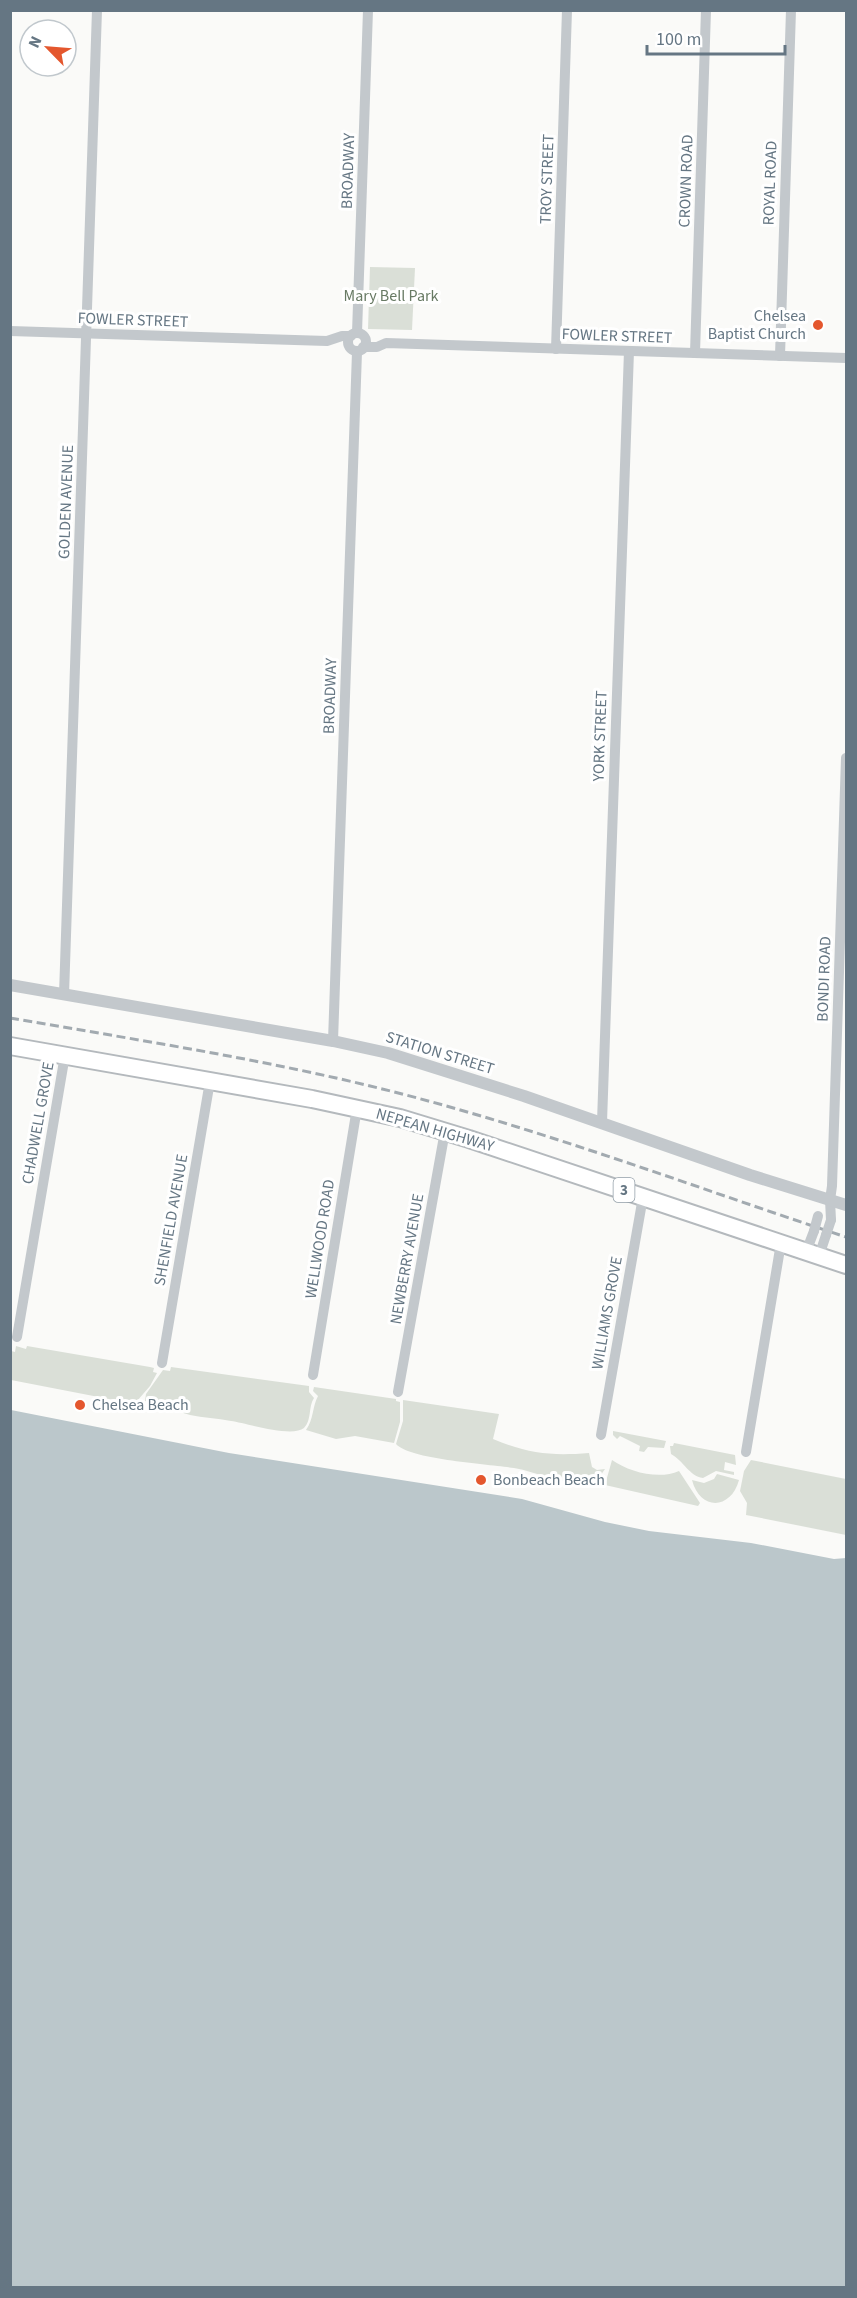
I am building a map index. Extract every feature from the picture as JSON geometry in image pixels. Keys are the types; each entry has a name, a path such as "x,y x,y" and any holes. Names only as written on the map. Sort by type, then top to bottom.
{"highway":[{"name":"NEPEAN HIGHWAY","path":"10,1046 357,1108 445,1131 846,1265"}],"street":[{"name":"GOLDEN AVENUE","path":"64,995 97,10"},
{"name":"BROADWAY","path":"333,1041 368,10"},
{"name":"TROY STREET","path":"556,349 567,10"},
{"name":"CROWN ROAD","path":"695,353 706,10"},
{"name":"ROYAL ROAD","path":"780,356 791,10"},
{"name":"FOWLER STREET","path":"10,331 327,341 337,346 357,342 377,347 386,343 846,358"},
{"name":"YORK STREET","path":"603,1122 629,351"},
{"name":"BONDI ROAD","path":"812,1254 826,1235 832,1210 830,1200 833,1175 846,758"},
{"name":"STATION STREET","path":"10,986 333,1041 388,1053 603,1122 750,1175 846,1205"},
{"name":"CHADWELL GROVE","path":"17,1337 65,1055"},
{"name":"SHENFIELD AVENUE","path":"162,1363 210,1081"},
{"name":"WELLWOOD ROAD","path":"313,1375 357,1108"},
{"name":"NEWBERRY AVENUE","path":"398,1392 445,1131"},
{"name":"WILLIAMS GROVE","path":"601,1435 643,1197"},
{"path":"812,1254 818,1216 830,1200"},
{"path":"746,1452 781,1243"}],"green space":[{"name":"Mary Bell Park","path":"370,267 415,268 412,330 368,329"},
{"path":"16,1346 150,1367 154,1368 153,1372 157,1373 150,1386 137,1401 109,1399 11,1380 11,1351 15,1352"},
{"path":"171,1367 309,1386 309,1392 314,1398 308,1421 304,1428 298,1431 280,1431 190,1415 145,1401 146,1394 163,1370 170,1371"},
{"path":"314,1387 396,1399 400,1402 400,1422 394,1443 355,1436 336,1439 306,1430 318,1396 313,1391"},
{"path":"403,1400 499,1414 493,1439 540,1453 589,1453 592,1467 597,1470 605,1469 596,1482 575,1483 514,1468 417,1454 396,1444 403,1421"},
{"path":"613,1431 666,1441 664,1448 648,1447 644,1452 639,1451 640,1446 620,1436 617,1439"},
{"path":"674,1443 735,1455 736,1465 725,1462 724,1470 734,1472 734,1475 716,1471 703,1478 698,1477 671,1454 670,1446"},
{"path":"612,1460 635,1471 653,1475 679,1471 700,1503 698,1506 605,1485"},
{"path":"751,1460 846,1479 846,1535 746,1515 747,1503 740,1491 744,1471"},
{"path":"717,1474 739,1480 729,1497 716,1503 708,1502 696,1490 692,1480 704,1483 714,1479"}],"shaded area":[{"path":"11,1410 229,1453 522,1499 605,1522 649,1531 751,1543 834,1559 846,1558 846,2287 11,2287"}],"railway":[{"path":"10,1018 259,1062 406,1095 572,1144 846,1237"}],"place":[{"name":"Chelsea Baptist Church","path":"818,325"},
{"name":"Chelsea Beach","path":"80,1405"},
{"name":"Bonbeach Beach","path":"481,1480"}]}
